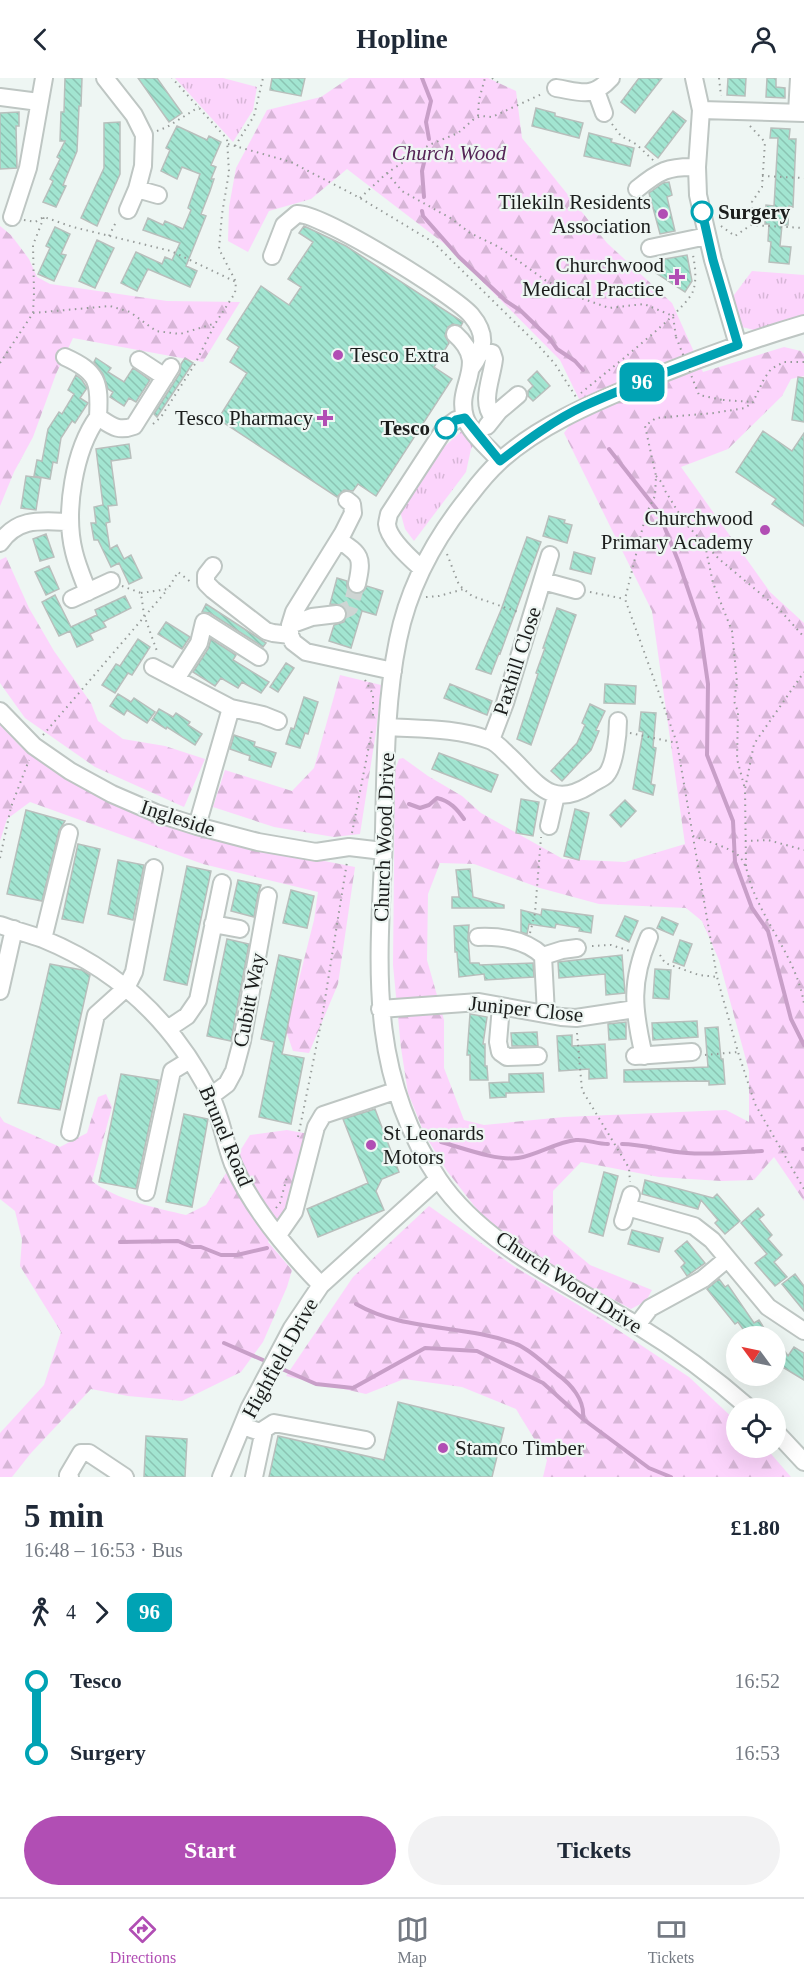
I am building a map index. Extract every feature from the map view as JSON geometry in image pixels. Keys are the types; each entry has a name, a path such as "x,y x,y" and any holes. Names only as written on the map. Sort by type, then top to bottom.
{"street":[{"path":"12,217 28,168 44,78"},
{"path":"105,78 134,115 144,135 143,166 128,210"},
{"path":"556,88 589,94 597,91 610,78"},
{"path":"694,78 701,110 697,167 698,195 712,230 738,345"},
{"path":"701,110 801,113 799,78"},
{"path":"597,91 604,113"},
{"path":"0,97 39,102"},
{"path":"638,189 657,173 681,166 697,167"},
{"path":"137,189 158,195"},
{"path":"272,256 280,233 288,220 297,214 310,215 366,244 471,315 482,337 482,351 471,368 463,399 465,418 500,461"},
{"path":"650,248 689,240 712,230"},
{"name":"Church Wood Drive","path":"737,1398 693,1362 637,1325 523,1258 454,1201 438,1179 408,1124 395,1090 386,1054 380,1009 380,934 388,727 398,640 421,568 439,535 500,461 579,402 804,324"},
{"path":"455,334 468,347 471,368"},
{"path":"482,351 492,353 494,359 486,399 486,407 493,417"},
{"path":"65,357 84,365 95,377 99,399 98,417 88,430 76,466 69,522 74,552 88,592"},
{"path":"98,417 111,426 124,430 134,426 168,372 138,360"},
{"path":"478,436 493,417 518,395"},
{"path":"421,568 405,553 390,532 387,524 388,516 446,428 456,420 465,418"},
{"path":"348,500 352,504 353,513 294,612 290,630 295,644 306,652 393,671"},
{"path":"0,543 19,524 43,521 69,522"},
{"path":"339,540 357,552 360,557 357,584"},
{"name":"Paxhill Close","path":"491,740 505,703 550,555"},
{"path":"213,566 208,570 206,583 266,631 273,633 290,630 312,617 337,614"},
{"path":"72,600 111,581"},
{"name":"Paxhill Close","path":"543,581 576,590"},
{"path":"181,672 199,643 204,622 259,657"},
{"path":"153,667 181,672 231,708 278,721"},
{"path":"196,826 231,708"},
{"name":"Ingleside","path":"0,711 34,746 70,771 112,794 156,813 258,842 316,852 349,848 383,851"},
{"path":"388,727 444,730 491,740 543,789 556,795 576,794 612,778 618,726"},
{"path":"549,826 556,795"},
{"path":"43,939 69,833"},
{"path":"70,1132 96,1015 126,988 134,972 154,868"},
{"path":"169,1029 187,1016 198,1000 222,883"},
{"name":"Cubitt Way","path":"211,1096 226,1084 234,1071 242,1041 268,896"},
{"path":"213,924 240,929"},
{"path":"0,991 7,927"},
{"name":"Brunel Road","path":"7,927 43,939 88,962 146,1004 169,1029 211,1096 234,1165 266,1220 290,1252 321,1286"},
{"path":"478,937 527,944 543,956"},
{"path":"543,956 577,948"},
{"path":"649,949 638,968 635,1009 639,1056 692,1052"},
{"path":"543,956 546,1014"},
{"name":"Juniper Close","path":"380,1009 479,1002 576,1018 635,1009"},
{"path":"501,1006 498,1042 502,1064 538,1056"},
{"path":"146,1192 172,1071 190,1060"},
{"path":"278,1235 294,1212 316,1127 323,1115 395,1090"},
{"name":"Highfield Drive","path":"221,1477 249,1409 292,1328 321,1286 438,1179"},
{"path":"627,1207 694,1226 712,1240 768,1306 804,1330"},
{"path":"637,1325 650,1308 703,1279 727,1259"},
{"path":"260,1432 274,1423 366,1440"},
{"path":"242,1426 260,1432 263,1436 254,1477"},
{"path":"786,1443 804,1462"},
{"path":"70,1477 68,1475 71,1468 81,1454 89,1453 125,1477"}],"path":[{"path":"134,426 140,434 161,417 195,364 215,324 235,293 236,282 219,249 229,172 227,139 172,78"},
{"path":"235,146 254,116 263,78"},
{"path":"478,117 479,100 485,78"},
{"path":"492,78 500,84"},
{"path":"719,78 722,110"},
{"path":"360,198 387,172 429,146 458,133 478,117 492,117 556,88"},
{"path":"144,135 167,127 199,107"},
{"path":"604,113 621,136 636,144 665,171"},
{"path":"750,126 765,142 762,187 752,202 751,225"},
{"path":"228,144 291,162 360,198 434,242 555,364 579,402 673,316 693,292 696,268 689,240"},
{"path":"387,172 402,191 452,219 470,233 500,247 545,280 575,296 609,308 644,304 673,316"},
{"path":"762,176 804,178"},
{"path":"109,236 122,210 128,210"},
{"path":"12,217 35,222 44,217 73,227 171,251 236,282"},
{"path":"0,363 33,313 33,245 44,217"},
{"path":"712,230 735,236 751,225 804,228"},
{"path":"33,313 110,306 130,312 156,331 180,334 215,324"},
{"path":"673,316 676,337 699,395 723,400 753,402"},
{"path":"804,362 784,362 771,369 753,402 745,408 656,418 645,426 656,476 655,496 646,514 625,599 677,743 717,977 738,1052 755,1104 804,1189"},
{"path":"656,476 685,523 705,545 718,559 779,609 804,637"},
{"path":"439,535 459,585 471,596 532,617"},
{"path":"705,545 713,583 732,631 737,682 734,701 738,712 737,759 745,789"},
{"path":"0,858 11,807 34,746 168,589 178,572 193,585"},
{"path":"111,581 141,592 168,589"},
{"path":"411,596 439,596 464,589"},
{"path":"576,590 625,599"},
{"path":"141,592 144,615 159,652 153,667"},
{"path":"297,1139 322,1018 338,910 372,727 372,694 364,677 366,666"},
{"path":"804,672 754,744 745,789 746,868 752,889 794,970 804,1004"},
{"path":"618,726 677,743"},
{"path":"527,944 535,912 540,843 543,831 549,826"},
{"path":"693,836 739,856 746,868"},
{"path":"745,841 768,840 804,850"},
{"path":"577,948 611,945 649,949 665,963 699,975 717,977"},
{"path":"576,1018 582,1090 629,1168 627,1207"},
{"path":"692,1052 697,1056 738,1052"},
{"path":"266,1220 280,1203 289,1171"}],"green space":[{"path":"175,78 223,78 257,87 253,110 233,142"},
{"name":"Church Wood","path":"349,78 488,78 516,91 522,138 607,243 672,303 703,372 784,347 801,351 804,354 804,376 791,379 782,396 728,449 681,467 770,592 804,623 804,1201 774,1157 754,1180 721,1181 659,1177 581,1162 553,1191 553,1234 590,1265 652,1290 646,1301 631,1309 543,1262 486,1221 447,1171 425,1135 408,1093 393,965 395,770 399,759 403,758 462,796 481,813 563,859 625,862 685,844 652,611 564,433 583,407 560,360 446,245 347,169 311,199 269,211 248,252 228,241 229,207 236,168 267,110 321,97","holes":["440,863 474,864 540,888 599,904 686,908 702,921 719,960 749,1071 749,1122 726,1110 564,1117 484,1125 464,1120 444,1068 444,1020 427,960 428,894"]},
{"path":"0,226 11,235 29,259 37,277 50,284 167,301 240,302 203,362 73,338 56,374 33,437 14,472 0,506"},
{"path":"752,271 804,275 804,317 754,330 742,327 731,299"},
{"path":"465,428 476,441 471,449 466,472 414,541 405,529 400,511 444,447"},
{"path":"6,557 29,608 54,651 91,703 98,721 123,739 165,746 205,759 184,807 95,767 25,718 0,683 0,560"},
{"path":"340,675 381,685 360,834 334,837 274,827 213,807 225,770 292,791 314,768"},
{"path":"0,725 23,749 138,813 243,845 355,867 338,984 309,1053 293,1051 286,1031 314,920 318,892 203,864 30,802 7,819 0,841"},
{"path":"106,1094 112,1107 92,1181 125,1198 186,1215 206,1205 250,1135 287,1130 309,1134 290,1204 268,1242 292,1270 263,1342 241,1372 182,1401 128,1396 91,1389 31,1453 12,1477 0,1477 0,1433 44,1385 61,1332 20,1266 22,1240 15,1211 0,1199 0,1116 4,1122 60,1147 87,1133 98,1097"},
{"path":"429,1206 515,1267 600,1318 689,1377 726,1412 726,1458 775,1458 791,1477 543,1477 547,1460 516,1409 462,1387 404,1379 366,1394 286,1376 353,1277"}],"building":[{"path":"65,78 82,78 81,106 79,106 77,151 63,185 66,186 56,207 43,202 53,181 50,179 60,159 57,157 65,141 60,141"},
{"path":"138,78 157,78 182,113 169,122"},
{"path":"272,78 305,78 301,96 270,90"},
{"path":"639,78 662,78 635,113 621,102"},
{"path":"728,78 746,78 745,96 727,95"},
{"path":"767,78 776,78 776,87 785,88 785,98 766,97"},
{"path":"536,108 555,113 555,116 583,123 579,138 532,126"},
{"path":"673,111 686,121 658,158 645,147"},
{"path":"19,112 19,126 16,126 17,168 0,169 0,113"},
{"path":"120,122 120,174 97,226 81,218 104,168 104,123"},
{"path":"177,126 207,140 209,136 221,142 211,165 216,167 211,179 214,179 201,214 206,216 186,266 197,271 190,287 148,269 137,291 121,283 136,252 162,264 165,257 172,260 180,243 143,230 148,218 163,225 165,221 183,229 191,210 188,208 200,174 182,167 177,179 161,171 170,150 166,148"},
{"path":"771,128 790,129 789,139 796,139 793,207 789,206 788,225 782,225 780,246 791,247 789,264 769,262 771,242 768,241 769,224 765,224 766,205 774,206 778,138 770,138"},
{"path":"589,133 634,148 630,166 584,156"},
{"name":"Tilekiln Residents Association","path":"669,182 672,195 667,197 675,231 660,234 649,193 663,183"},
{"name":"Tesco Extra","path":"304,226 346,246 463,322 461,326 453,324 448,327 445,336 449,343 434,367 452,379 376,496 358,484 353,491 344,490 337,497 218,419 247,373 230,362 239,347 227,339 261,286 289,305 301,287 288,279 313,242 299,233"},
{"path":"55,227 70,234 61,254 66,255 54,281 38,274 50,248 46,246"},
{"path":"97,240 114,248 95,288 79,281"},
{"name":"Churchwood Medical Practice","path":"687,255 692,281 685,292 656,273 665,259"},
{"path":"96,358 111,368 108,372 124,382 133,368 150,380 136,402 129,398 124,406 110,397 113,392 108,389 103,374 94,362"},
{"path":"185,358 193,363 157,417 154,414 180,373 181,364"},
{"path":"537,371 550,386 533,401 528,396 528,391 533,386 528,380"},
{"path":"76,375 87,388 80,398 88,403 75,423 72,421 61,438 57,463 53,462 50,479 34,476 37,460 42,461 48,429 59,412 62,414 74,394 68,390"},
{"path":"798,377 804,378 804,422 792,420"},
{"path":"763,431 792,451 804,433 804,526 772,504 776,499 736,472"},
{"path":"129,444 131,458 111,461 117,505 108,506 110,522 106,523 110,549 117,545 124,559 131,555 142,578 129,584 119,563 111,567 98,540 94,540 91,523 96,523 94,507 103,505 96,449"},
{"path":"26,476 41,478 36,510 21,508"},
{"path":"549,516 565,520 564,523 572,525 567,543 543,536"},
{"path":"46,534 54,557 40,561 33,539"},
{"path":"527,537 541,542 491,674 476,669 501,610"},
{"path":"574,552 595,558 591,574 570,569"},
{"path":"49,566 59,589 46,595 35,572"},
{"path":"337,578 347,581 347,588 354,594 361,594 367,586 383,591 376,615 362,611 351,648 329,641 334,625 344,622 347,613 342,605 330,604"},
{"path":"55,595 71,627 97,615 95,610 125,596 131,608 103,622 106,627 90,634 93,640 77,647 70,631 59,636 42,602"},
{"path":"206,604 266,643 263,647 210,613 202,612"},
{"path":"557,608 576,615 531,745 517,739"},
{"path":"166,622 190,637 182,649 158,634"},
{"path":"138,639 150,647 132,675 128,673 115,693 102,685 116,664 120,666"},
{"path":"211,639 236,655 233,660 269,682 261,693 242,682 238,688 221,678 215,686 193,672 208,649"},
{"path":"286,663 294,668 278,692 270,687"},
{"path":"450,684 492,701 487,715 444,698"},
{"path":"605,684 636,686 635,704 604,703"},
{"path":"118,694 131,702 134,698 155,712 147,723 127,710 124,715 110,706"},
{"path":"304,697 318,702 308,734 305,733 300,748 286,744 291,728 294,729"},
{"path":"590,704 605,711 596,730 599,731 591,750 562,781 551,771 577,743 585,725 582,723"},
{"path":"159,709 173,717 176,713 202,734 195,745 152,720"},
{"path":"641,712 656,713 653,747 656,748 651,784 655,785 653,795 633,789 643,732 639,731"},
{"path":"234,735 255,742 254,746 276,753 271,767 249,760 250,756 230,749"},
{"path":"439,753 498,775 491,792 432,769"},
{"path":"521,799 539,802 533,836 516,833"},
{"path":"625,800 636,811 621,827 610,815"},
{"path":"575,809 589,813 579,860 564,856"},
{"path":"26,810 65,821 59,831 42,901 7,894"},
{"path":"78,844 100,849 83,923 62,919"},
{"path":"118,860 144,865 133,920 108,914"},
{"path":"187,866 211,871 187,985 164,980"},
{"path":"470,869 473,897 504,905 504,908 452,908 452,897 459,897 456,870"},
{"path":"238,880 261,885 254,917 231,911"},
{"path":"291,890 314,896 307,928 283,923"},
{"path":"542,909 593,916 591,933 579,931 580,928 556,924 555,928 529,924 527,934 521,932 521,910 541,915"},
{"path":"625,916 638,921 629,942 616,936"},
{"path":"662,917 678,924 673,935 657,928"},
{"path":"469,925 470,963 480,965 533,963 534,977 485,980 484,974 459,977 454,926"},
{"path":"227,939 249,944 231,1041 207,1036"},
{"path":"680,940 692,944 684,966 673,962"},
{"path":"279,955 301,960 282,1054 304,1058 291,1124 259,1117 274,1042 261,1039"},
{"path":"622,955 625,993 606,995 605,974 559,978 558,962"},
{"path":"50,964 82,970 90,975 60,1110 18,1103"},
{"path":"655,969 671,970 669,999 653,998"},
{"path":"470,1014 487,1017 483,1044 485,1044 485,1066 487,1066 488,1080 470,1080 470,1055 467,1055"},
{"path":"697,1021 698,1037 653,1040 652,1023"},
{"path":"626,1022 626,1039 609,1040 608,1024"},
{"path":"718,1027 725,1084 709,1085 709,1081 624,1082 624,1070 708,1067 705,1028"},
{"path":"537,1032 538,1046 512,1046 511,1033"},
{"path":"572,1035 572,1046 605,1044 607,1078 589,1079 589,1069 559,1071 557,1036"},
{"path":"543,1073 544,1092 506,1093 506,1097 490,1098 489,1083 509,1082 509,1074"},
{"path":"121,1074 159,1080 136,1189 99,1182"},
{"name":"St Leonards Motors","path":"375,1109 399,1172 382,1179 376,1191 384,1210 318,1237 307,1209 368,1183 343,1119"},
{"path":"184,1114 208,1119 192,1207 166,1202"},
{"path":"604,1172 618,1176 603,1236 589,1232"},
{"path":"645,1180 713,1198 717,1194 740,1221 725,1234 715,1223 718,1220 701,1200 698,1209 642,1194"},
{"path":"758,1208 764,1215 759,1219 772,1235 768,1239 782,1255 774,1262 787,1277 775,1286 755,1263 767,1254 741,1223"},
{"path":"632,1230 663,1238 659,1252 628,1244"},
{"path":"687,1241 705,1263 687,1276 681,1267 685,1263 675,1251"},
{"path":"795,1274 804,1286 804,1311 782,1284"},
{"path":"719,1279 725,1287 728,1285 754,1323 759,1320 763,1326 741,1326 738,1322 735,1324 707,1289"},
{"path":"794,1347 804,1353 804,1380 786,1369 786,1353 788,1356"},
{"name":"Stamco Timber","path":"398,1402 504,1428 492,1477 269,1477 278,1436 384,1460"},
{"path":"146,1436 187,1439 185,1477 144,1477"}],"waterway":[{"path":"422,78 431,101 426,122 429,139"},
{"path":"424,197 422,171 426,154"},
{"path":"422,211 423,216 459,257 506,301 521,311 557,349 575,361 583,370"},
{"path":"609,449 658,511 699,622 708,684 707,755 733,821 735,862 752,908 768,931 791,1019 804,1045"},
{"path":"409,804 420,808 429,805 437,798 453,806 464,819"},
{"path":"441,1142 500,1158 518,1158 576,1140 608,1144"},
{"path":"622,1144 696,1154 762,1151"},
{"path":"120,1242 178,1241 221,1255 237,1255 267,1248"},
{"path":"356,1304 394,1319 476,1333 521,1346 572,1388 582,1405 583,1418"},
{"path":"224,1343 263,1360"},
{"path":"282,1369 316,1384 353,1388 425,1348 477,1351 543,1383 583,1419 649,1468 671,1477"}],"tunnel":[{"path":"337,614 350,608 357,584"}],"bus line":[{"name":"96","path":"446,428 456,420 465,418 500,461 583,407 675,368 738,345 713,260 702,212"}],"place":[{"name":"Surgery","path":"702,212"},
{"name":"Tilekiln Residents Association","path":"663,214"},
{"name":"Churchwood Medical Practice","path":"677,277"},
{"name":"Tesco Extra","path":"338,355"},
{"name":"Tesco Pharmacy","path":"325,418"},
{"name":"Tesco","path":"446,428"},
{"name":"Churchwood Primary Academy","path":"765,530"},
{"name":"St Leonards Motors","path":"371,1145"},
{"name":"Stamco Timber","path":"443,1448"}]}
